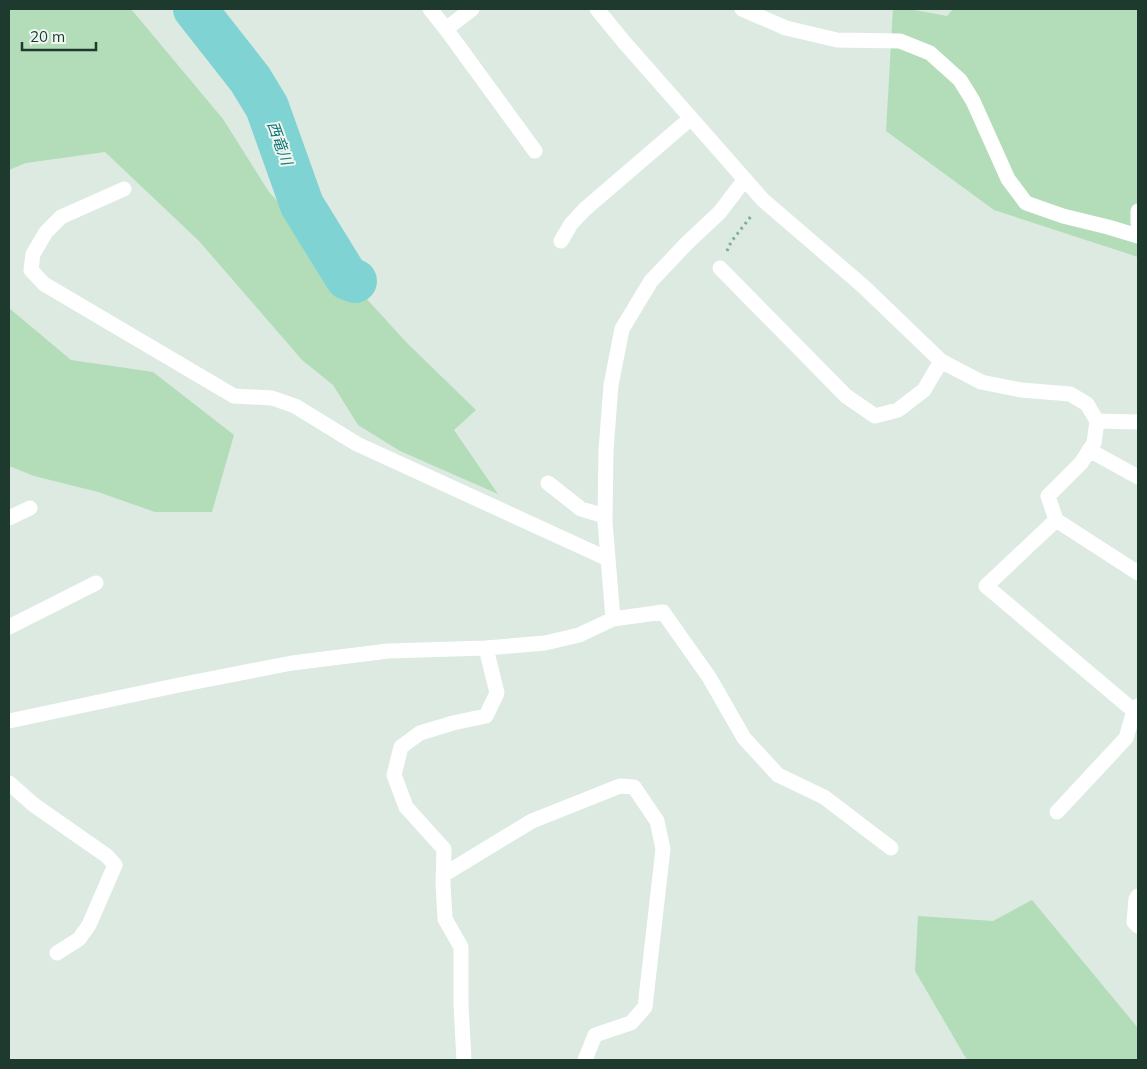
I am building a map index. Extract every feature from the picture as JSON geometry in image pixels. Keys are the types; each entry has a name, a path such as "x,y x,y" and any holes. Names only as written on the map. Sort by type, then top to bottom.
{"street":[{"path":"430,9 535,151"},
{"path":"446,29 472,9"},
{"path":"597,9 763,200 863,286 941,361 981,382 1021,390 1070,394 1087,404 1097,422 1094,443 1081,463 1048,496 1056,520 1136,566"},
{"path":"742,9 786,28 837,40 900,41 930,52 960,80 972,101 1008,179 1026,203 1063,216 1138,236"},
{"path":"561,241 571,224 585,209 691,118"},
{"path":"613,619 605,516 606,450 611,385 622,329 651,281 720,212 745,179"},
{"path":"124,189 61,217 46,232 34,254 31,270 44,284 234,396 272,398 295,406 357,444 608,560"},
{"path":"1138,211 1138,223"},
{"path":"720,268 846,396 875,416 898,410 924,390 941,361"},
{"path":"1097,422 1138,422"},
{"path":"1089,450 1138,477"},
{"path":"548,483 581,509 605,516"},
{"path":"9,518 30,508"},
{"path":"1056,520 986,586 1136,709 1126,738 1057,812"},
{"path":"9,627 96,583"},
{"path":"9,721 292,663 388,651 486,648 545,643 579,634 613,619 663,612 709,677 744,738 778,775 824,797 890,848"},
{"path":"464,1060 461,947 445,919 444,849 406,806 394,775 401,747 420,733 486,716 497,693 486,648"},
{"path":"9,783 34,805 107,856 115,865 89,924 80,939 57,953"},
{"path":"444,875 532,822 620,786 634,787 657,821 663,849 645,1007 631,1023 595,1035 585,1060"},
{"path":"1138,896 1136,899 1134,922 1138,926"}],"path":[{"path":"720,268 731,242 763,200"}],"green space":[{"path":"9,9 131,9 223,119 269,192 407,343 476,410 454,430 498,494 400,451 358,425 333,385 302,360 199,241 105,152 26,163 9,170"},
{"path":"893,9 909,9 947,16 953,9 1138,9 1138,257 994,210 886,131"},
{"path":"9,308 71,360 153,372 234,435 212,512 155,512 98,492 34,476 9,466"},
{"path":"1032,900 1138,1028 1138,1060 967,1060 915,971 918,916 993,921"}],"waterway":[{"name":"西竜川","path":"195,9 250,79 267,107 302,205 347,278 355,281"}]}
